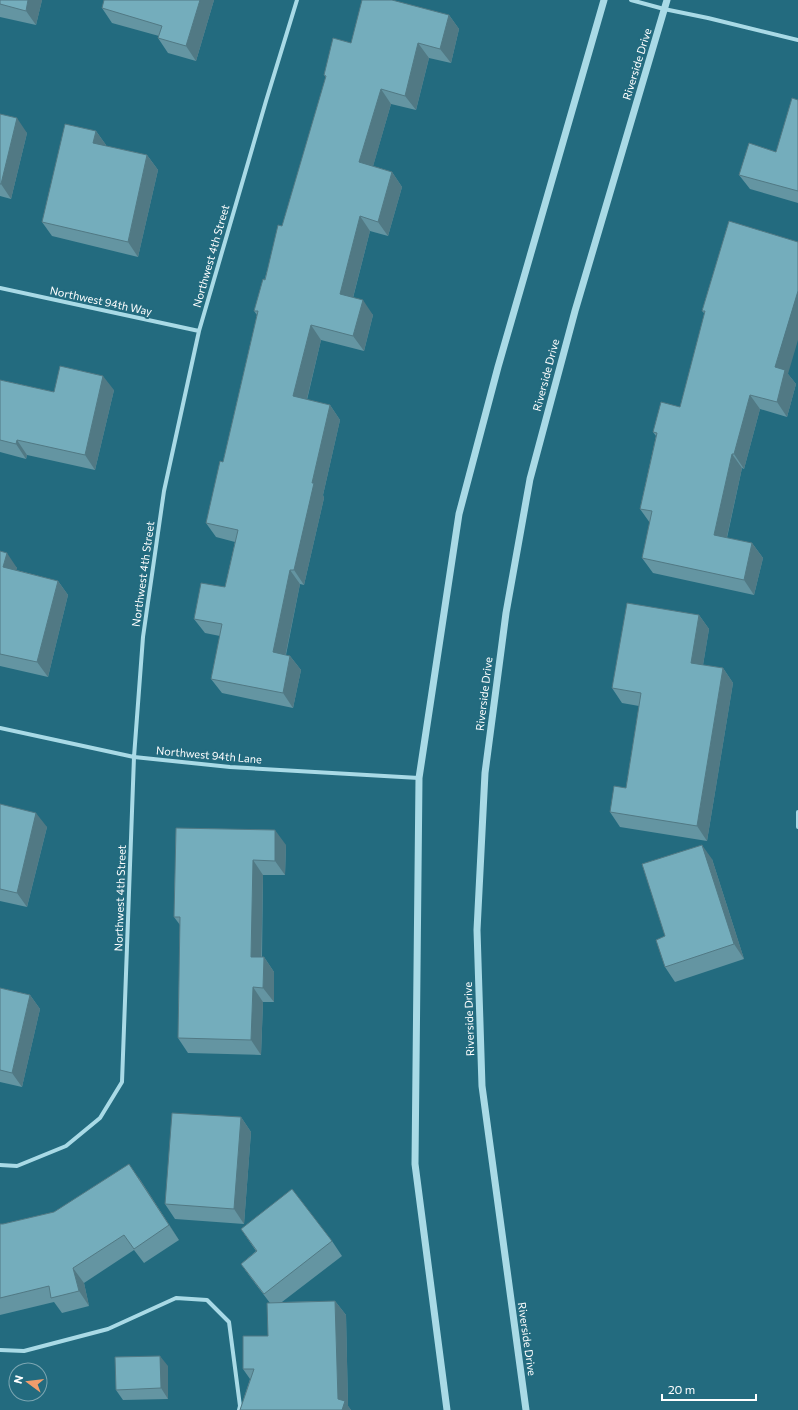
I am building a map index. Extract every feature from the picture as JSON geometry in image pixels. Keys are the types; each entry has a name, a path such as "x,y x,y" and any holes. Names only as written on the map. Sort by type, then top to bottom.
{"street":[{"name":"Northwest 4th Street","path":"0,1165 17,1166 66,1146 100,1118 122,1082 134,757 143,637 163,499 199,331 297,0"},
{"path":"447,1410 415,1164 419,778 459,514 498,367 604,0"},
{"path":"632,0 664,9 798,40"},
{"name":"Riverside Drive","path":"526,1410 482,1086 477,930 486,773 506,613 530,479 575,311 667,0"},
{"name":"Northwest 94th Way","path":"0,288 199,331"},
{"name":"Northwest 94th Lane","path":"0,728 134,757 230,767 419,778"},
{"path":"798,812 798,827"},
{"path":"0,1350 24,1351 108,1329 176,1298 207,1300 229,1322 240,1406 239,1410"}],"building":[{"path":"0,0 28,0 26,11 0,4"},
{"path":"104,0 200,0 186,46 158,38 162,26 102,8"},
{"path":"362,0 392,0 449,15 440,49 418,43 405,96 381,89 359,162 392,172 378,222 360,216 340,294 363,300 353,336 311,325 293,396 330,405 294,570 290,570 273,652 290,656 283,693 211,679 222,624 194,619 201,583 225,587 238,530 206,523 220,461 223,462 258,311 254,311 263,279 265,280 278,225 282,226 326,76 324,75 333,38 351,43"},
{"path":"792,98 798,100 798,191 739,175 749,143 776,152"},
{"path":"0,114 17,118 1,184 0,184"},
{"path":"65,124 96,131 93,143 147,155 128,242 42,222"},
{"path":"729,221 798,242 798,291 775,367 785,370 777,402 750,395 734,454 732,454 714,535 752,543 744,580 642,558 652,511 640,509 657,433 653,432 661,402 680,407 705,311 702,311"},
{"path":"60,366 103,376 85,455 17,440 16,444 0,440 0,380 54,392"},
{"path":"0,551 7,553 3,567 58,581 37,662 0,654"},
{"path":"627,603 699,615 691,663 723,668 697,826 610,812 614,786 626,788 641,693 612,688"},
{"path":"0,804 36,813 17,893 0,889"},
{"path":"176,828 275,830 275,861 253,860 251,957 264,957 263,988 253,987 251,1040 178,1038 180,917 174,917"},
{"path":"702,845 734,944 665,967 656,940 665,936 642,864"},
{"path":"0,988 30,995 12,1073 0,1070"},
{"path":"172,1113 241,1117 234,1209 165,1204"},
{"path":"129,1164 169,1225 134,1249 124,1235 73,1268 79,1291 51,1298 49,1286 0,1298 0,1224 54,1212"},
{"path":"292,1189 332,1241 264,1294 241,1264 257,1251 241,1229"},
{"path":"335,1301 338,1399 345,1401 342,1410 240,1410 254,1369 243,1369 243,1336 268,1336 267,1303"},
{"path":"160,1356 161,1388 116,1390 115,1357"}]}
